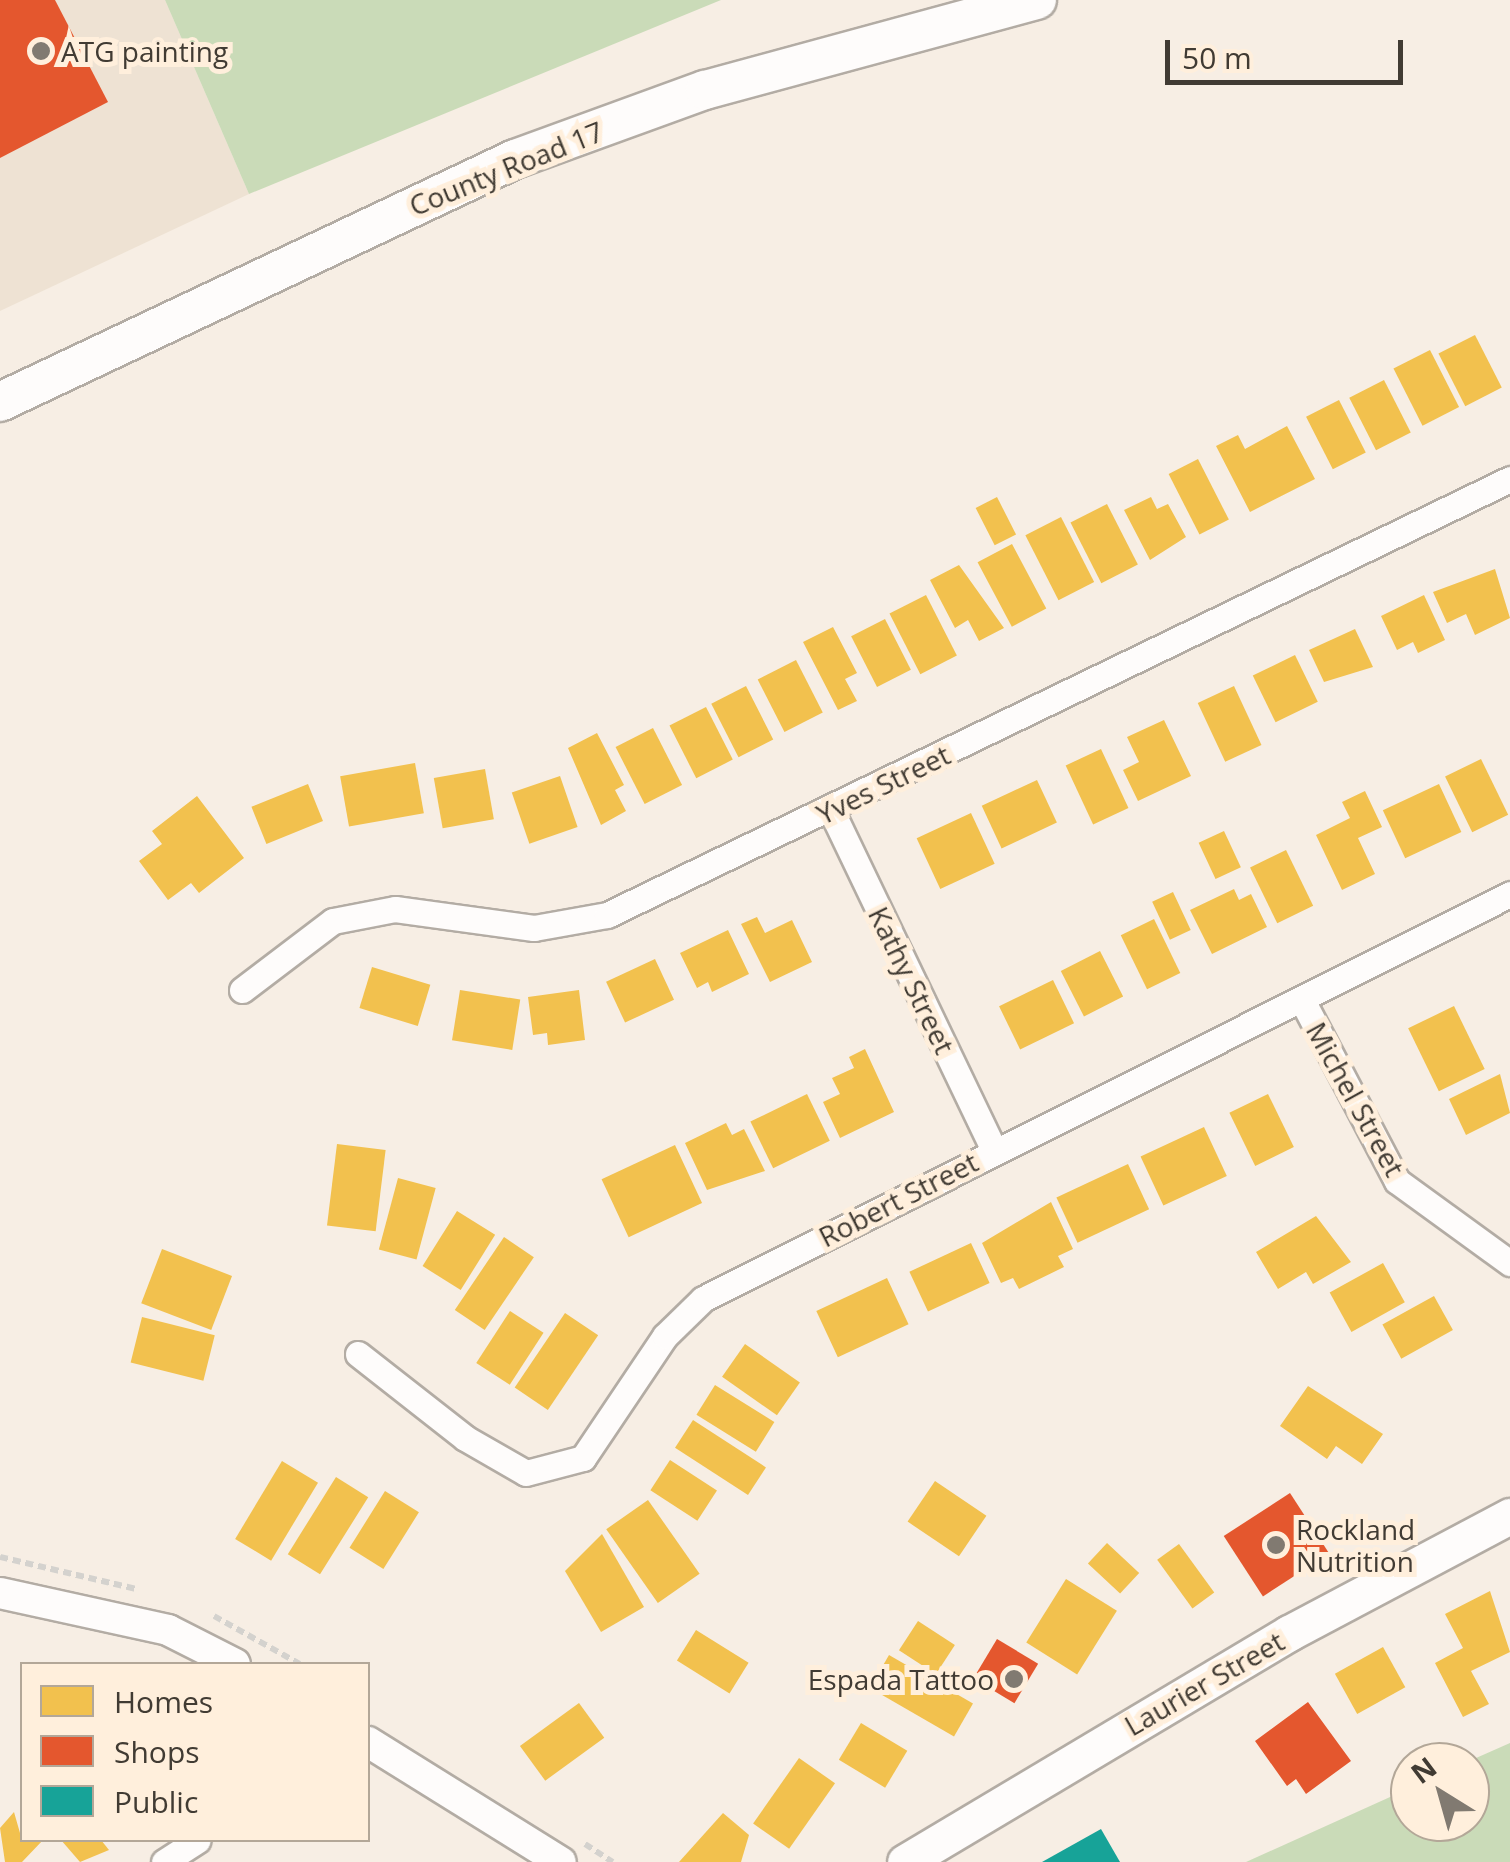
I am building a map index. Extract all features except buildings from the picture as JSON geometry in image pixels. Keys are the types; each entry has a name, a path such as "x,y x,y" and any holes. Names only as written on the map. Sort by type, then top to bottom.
{"main road":[{"name":"County Road 17","path":"0,402 515,158 705,90 1036,0"},
{"name":"Laurier Street","path":"905,1862 1272,1642 1510,1516"}],"street":[{"name":"Yves Street","path":"242,990 333,921 395,909 534,928 607,915 1510,479"},
{"name":"Kathy Street","path":"831,810 994,1150"},
{"name":"Robert Street","path":"358,1354 465,1438 526,1472 583,1458 665,1336 703,1299 994,1150 1303,1002 1510,894"},
{"name":"Michel Street","path":"1303,1002 1397,1181 1510,1263"},
{"path":"0,1593 168,1630 231,1662"},
{"path":"370,1743 561,1862"},
{"path":"164,1862 195,1842"}],"shaded area":[{"path":"0,0 165,0 249,194 0,311"}],"green space":[{"path":"165,0 721,0 249,194"},
{"path":"1510,1743 1510,1862 1246,1862 1390,1797 1390,1842 1490,1842 1490,1752"}],"place":[{"name":"ATG painting","path":"41,51"},
{"name":"Rockland Nutrition","path":"1276,1545"},
{"name":"Espada Tattoo","path":"1014,1679"}]}
